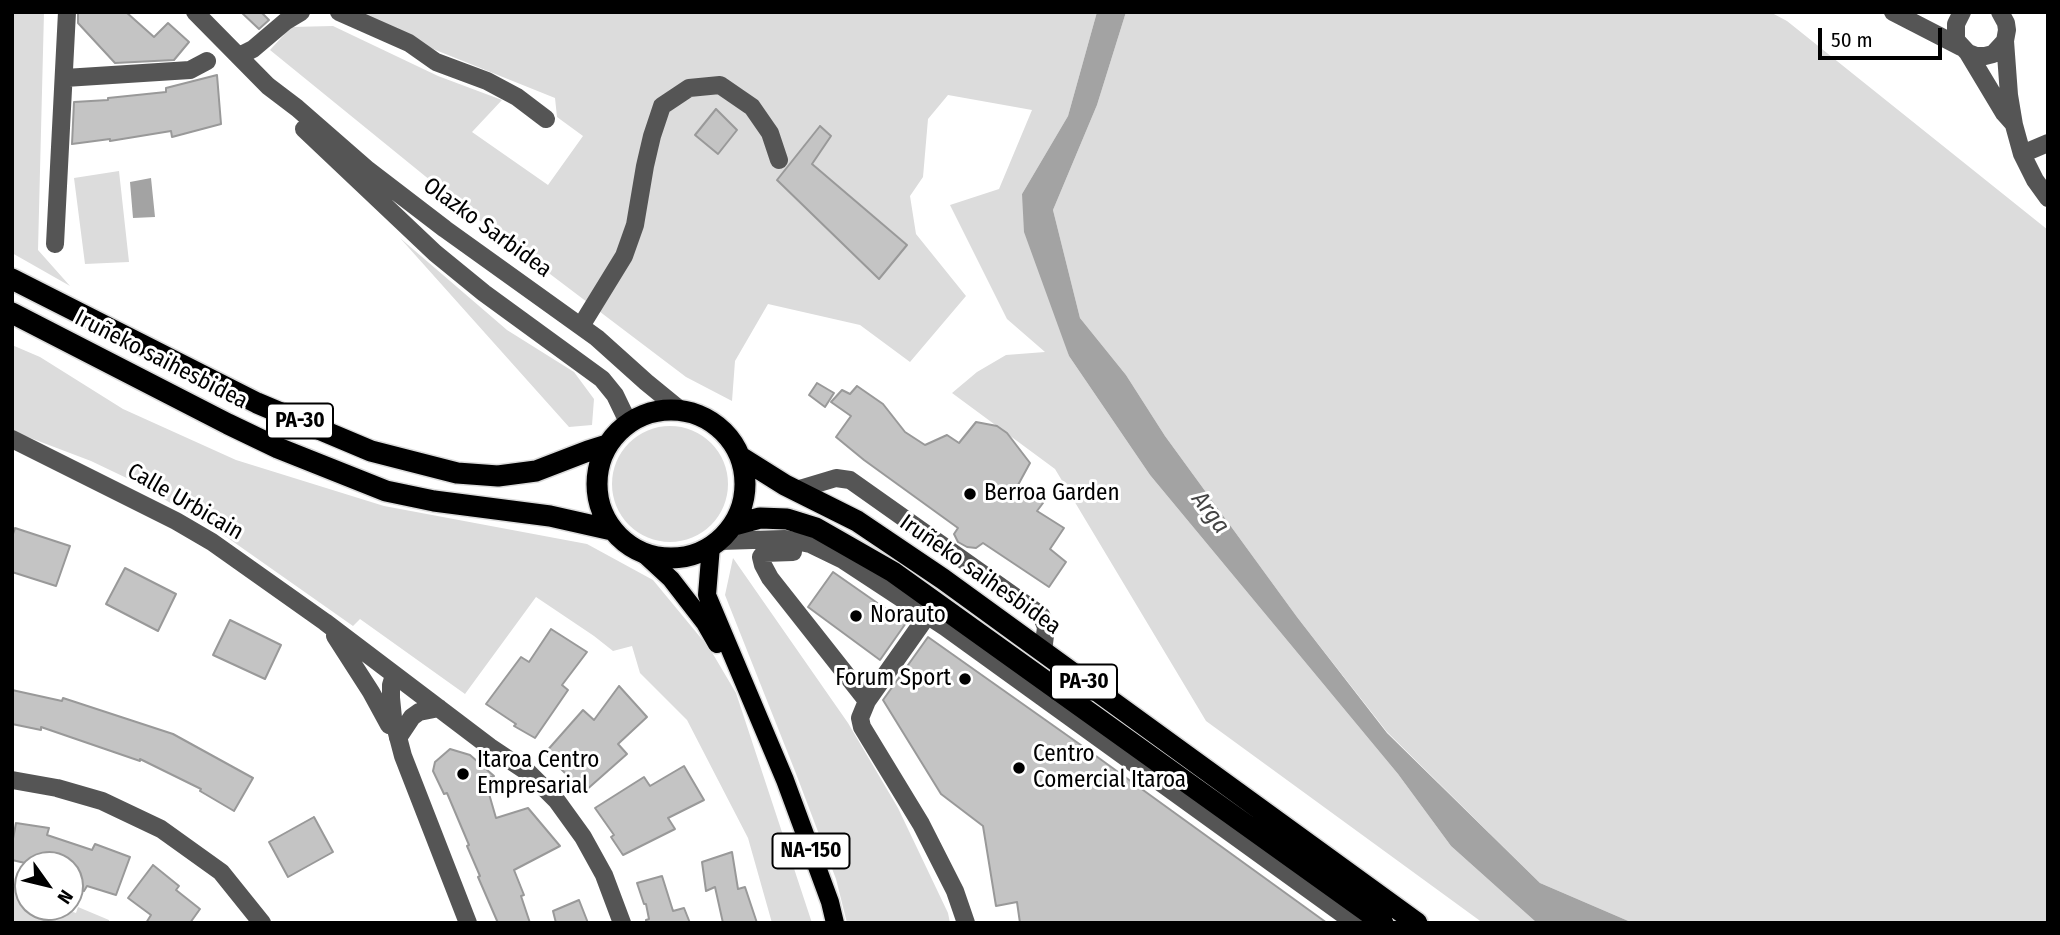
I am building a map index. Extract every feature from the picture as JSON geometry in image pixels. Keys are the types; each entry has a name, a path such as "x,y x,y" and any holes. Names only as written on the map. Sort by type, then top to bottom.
{"highway":[{"name":"Iruñeko saihesbidea","path":"12,279 257,403 371,451 457,473 498,476 536,471 607,445"},
{"name":"Iruñeko saihesbidea","path":"12,313 278,448 386,491 434,501 550,516 612,530"},
{"path":"12,327 164,403 228,424"},
{"name":"PA-30","path":"644,554 626,544 612,530 598,503 597,474 607,445 616,433 628,422 652,411 679,409 706,417 727,434 742,458"},
{"name":"Iruñeko saihesbidea","path":"742,458 857,522 943,579 1416,923"},
{"path":"644,554 663,559 703,552 716,544 734,525 744,504 746,481 742,458"},
{"name":"Iruñeko saihesbidea","path":"734,525 760,518 787,519 816,528 893,572 1383,923"}],"main road":[{"path":"716,544 707,596 737,668"},
{"path":"644,554 671,579 705,623 720,650 737,668"},
{"name":"NA-150","path":"737,668 785,780 830,902 835,923"}],"street":[{"path":"55,244 67,12"},
{"name":"Olazko Sarbidea","path":"195,12 268,86 291,116 435,254 602,379 615,396 628,422"},
{"path":"239,56 253,49 301,12"},
{"path":"339,12 409,43 436,62 487,81 517,97 546,119"},
{"path":"1893,12 1976,56 1993,54 2019,12"},
{"path":"1962,12 1955,32 2014,125"},
{"path":"2000,12 2006,35 2007,75 2014,125 2022,154 2048,198"},
{"path":"65,78 190,71 207,61"},
{"path":"580,326 624,256 635,225 645,166 662,106 689,88 720,85 752,107 770,133 779,160"},
{"name":"Olazko Sarbidea","path":"268,86 434,221 597,338 679,409"},
{"path":"2022,154 2048,143"},
{"name":"Calle Urbicain","path":"12,439 176,520 212,542 529,773 557,801 583,837 604,875 622,923"},
{"path":"796,490 836,478 850,480 1041,615 1046,627 1043,652"},
{"path":"716,544 785,539 810,544 843,560 927,616 1083,736 1290,886 1355,923"},
{"path":"867,701 770,578 761,557 764,553 800,552 870,578"},
{"path":"927,616 867,701 860,718 862,727 921,824 955,891 965,923"},
{"path":"324,622 354,664 398,738"},
{"path":"394,675 391,685 393,718 403,756 468,923"},
{"path":"398,738 419,712 439,708"},
{"path":"12,780 57,788 102,801 161,829 221,873 262,923"}],"shaded area":[{"path":"12,12 44,12 38,250 70,286 12,253"},
{"path":"341,12 1097,12 1068,116 1022,194 1069,356 1150,475 1398,774 1451,846 1537,923 1483,923 1206,721 1055,469 952,393 977,372 1006,355 1045,352 1007,319 950,205 999,189 1032,110 948,95 928,119 923,177 910,196 916,234 966,296 910,362 860,325 768,304 735,361 732,401 686,377 484,224 270,50 291,27 333,26 438,76 502,100 472,132 548,185 583,136 557,117 555,98","holes":["820,126 831,136 812,164 907,244 879,278 777,180"]},
{"path":"1126,12 1770,12 1787,21 2048,230 2048,923 1633,923 1540,883 1387,732 1297,617 1165,436 1126,375 1080,318 1053,210 1097,105"},
{"path":"119,171 129,262 85,264 74,178"},
{"path":"400,238 507,330 574,372 594,399 592,425 569,427"},
{"path":"12,345 40,357 123,409 236,460 384,506 587,544 653,580 710,649 736,693 812,923 772,923 748,838 687,720 640,673 632,646 613,651 536,597 465,694 360,619 353,626 218,531 135,482 91,461 12,431"},
{"path":"670,426 692,431 711,443 723,462 728,484 723,506 711,525 692,537 670,542 648,537 629,525 617,506 612,484 617,462 629,443 648,431"},
{"path":"733,558 848,723 898,808 948,913 950,923 847,923 836,879 725,595"},
{"path":"12,888 14,921 84,921 84,910 109,920 109,923 15,923 12,918"}],"water":[{"name":"Arga","path":"1097,12 1126,12 1097,105 1053,210 1080,318 1126,375 1165,436 1297,617 1387,733 1540,883 1633,923 1537,923 1451,846 1398,774 1150,475 1069,356 1024,232 1022,194 1068,116"},
{"path":"151,178 155,217 133,218 130,182"}],"building":[{"path":"78,12 126,12 154,37 168,23 189,42 174,60 115,63 78,23"},
{"path":"241,12 261,12 269,20 259,29"},
{"path":"217,75 221,124 172,137 171,131 72,144 74,102 166,92 166,88"},
{"path":"716,109 737,130 718,154 695,135"},
{"path":"820,126 831,136 812,164 907,245 879,279 777,180"},
{"path":"817,383 834,393 825,407 809,395"},
{"name":"Berroa Garden","path":"857,386 883,404 905,432 925,445 947,435 959,443 976,422 997,426 1007,433 1030,463 1018,485 1043,503 1037,511 1064,528 1050,549 1066,562 1049,587 983,543 976,548 958,542 954,534 958,528 836,437 851,416 831,402 842,390 850,394"},
{"path":"15,528 70,546 56,586 12,572 12,537"},
{"path":"125,568 176,594 158,631 106,604"},
{"name":"Norauto","path":"833,572 906,623 880,660 808,607"},
{"path":"230,620 281,645 265,679 213,655"},
{"path":"551,629 587,652 562,685 568,690 535,738 514,726 516,724 486,704 521,657 529,662"},
{"name":"Centro Comercial Itaroa","path":"928,637 1327,923 1020,923 1017,902 996,906 983,826 941,794 883,700"},
{"path":"619,686 647,717 618,744 627,754 584,792 545,753 583,710 594,720"},
{"path":"12,690 62,701 63,698 173,734 253,778 234,811 200,791 201,789 140,759 41,727 41,730 12,724"},
{"path":"450,749 470,755 494,776 485,780 496,818 528,808 560,846 514,870 524,895 521,896 530,923 498,923 447,793 444,794 433,771 435,762"},
{"path":"684,766 704,800 668,818 675,829 623,855 611,837 614,835 595,808 644,777 650,786"},
{"path":"314,817 333,852 288,877 269,842"},
{"path":"16,823 49,828 47,835 92,850 95,844 130,857 116,895 87,886 84,891 84,851 14,851 14,860 12,844"},
{"path":"732,852 738,889 745,887 757,923 723,923 715,887 706,891 702,862"},
{"path":"153,865 179,886 176,890 200,909 190,923 146,923 151,915 128,898"},
{"path":"662,876 673,911 684,908 690,923 646,923 649,919 646,904 637,883"},
{"path":"579,900 588,923 556,923 553,911"}],"place":[{"name":"Berroa Garden","path":"970,494"},
{"name":"Norauto","path":"856,616"},
{"name":"Forum Sport","path":"965,679"},
{"name":"Centro Comercial Itaroa","path":"1019,768"},
{"name":"Itaroa Centro Empresarial","path":"463,774"}]}
